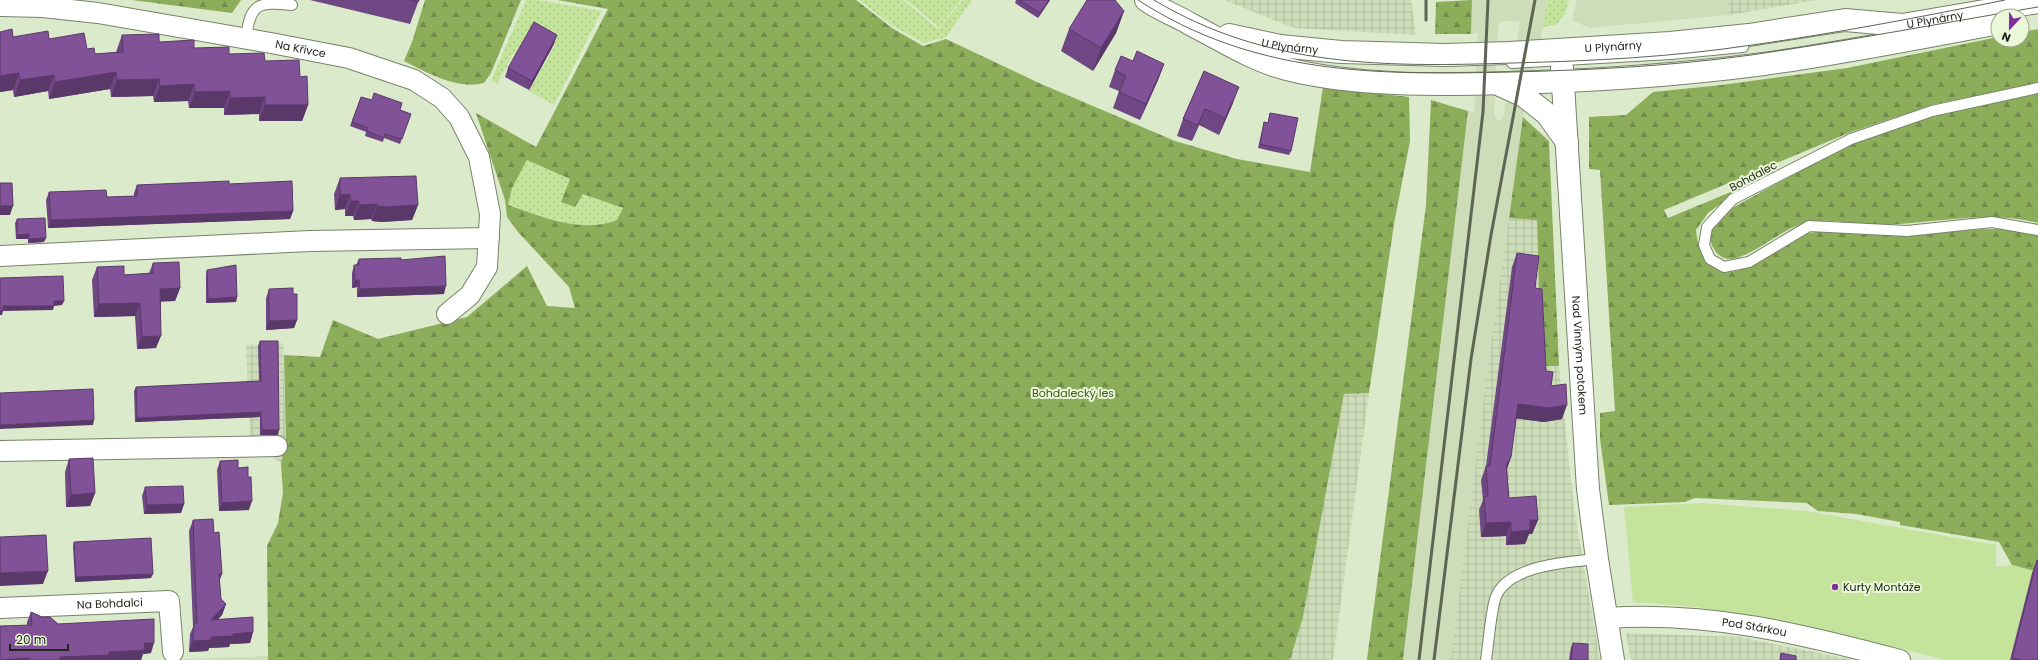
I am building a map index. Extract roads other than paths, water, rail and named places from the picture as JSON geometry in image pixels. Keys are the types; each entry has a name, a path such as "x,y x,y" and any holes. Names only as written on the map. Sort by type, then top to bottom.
{"street":[{"name":"U Plynárny","path":"1152,2 1265,62 1290,70 1322,76 1375,82 1497,74 1562,64 1670,43 1749,35 1845,20 1902,25 2038,2"},
{"name":"Na Křivce","path":"0,6 43,7 98,13 349,58 414,80 442,98 459,117 479,157 490,214 486,267 470,295 447,314"},
{"name":"U Plynárny","path":"1188,22 1235,37 1280,46 1341,52 1444,55 1562,64 1640,77 1763,64 1886,44 1990,24"},
{"name":"Nad Vinným potokem","path":"1562,64 1588,488 1596,559 1613,660"},
{"path":"1497,74 1547,114 1567,142"},
{"path":"0,256 310,241 489,238"},
{"path":"0,450 277,446"},
{"name":"Na Bohdalci","path":"0,608 169,601 174,652"},
{"name":"Pod Stárkou","path":"1607,618 1668,616 1736,623 1846,646 1900,660"}],"lane":[{"path":"246,39 252,11 267,2 292,5"},
{"path":"1795,38 1885,24"},
{"path":"1235,37 1289,52 1334,61 1369,63"},
{"path":"1562,64 1751,46"},
{"path":"1437,65 1468,65"},
{"name":"Bohdalec","path":"2038,88 1932,110 1851,139 1733,199 1707,227 1704,245 1710,259 1724,267 1749,262 1809,226 1908,231 1992,222 2038,230"},
{"path":"1486,660 1496,598 1504,585 1520,574 1553,564 1596,559"}],"tram line":[{"path":"1138,0 1182,25 1227,44 1272,57 1319,66 1366,71 1413,73 1572,70 1632,67 1721,59 1787,50 2038,7"},
{"path":"1154,0 1197,22 1240,39 1284,51 1373,63 1419,64 1573,61 1692,53 1847,30 2005,0"}],"railway":[{"path":"1426,0 1426,20"},
{"path":"1419,660 1483,112 1488,0"},
{"path":"1434,660 1471,359 1491,235 1535,0"}],"place":[{"name":"Kurty Montáže","path":"1835,587"}],"park label":[{"name":"Bohdalecký les","path":"1073,393"}]}
